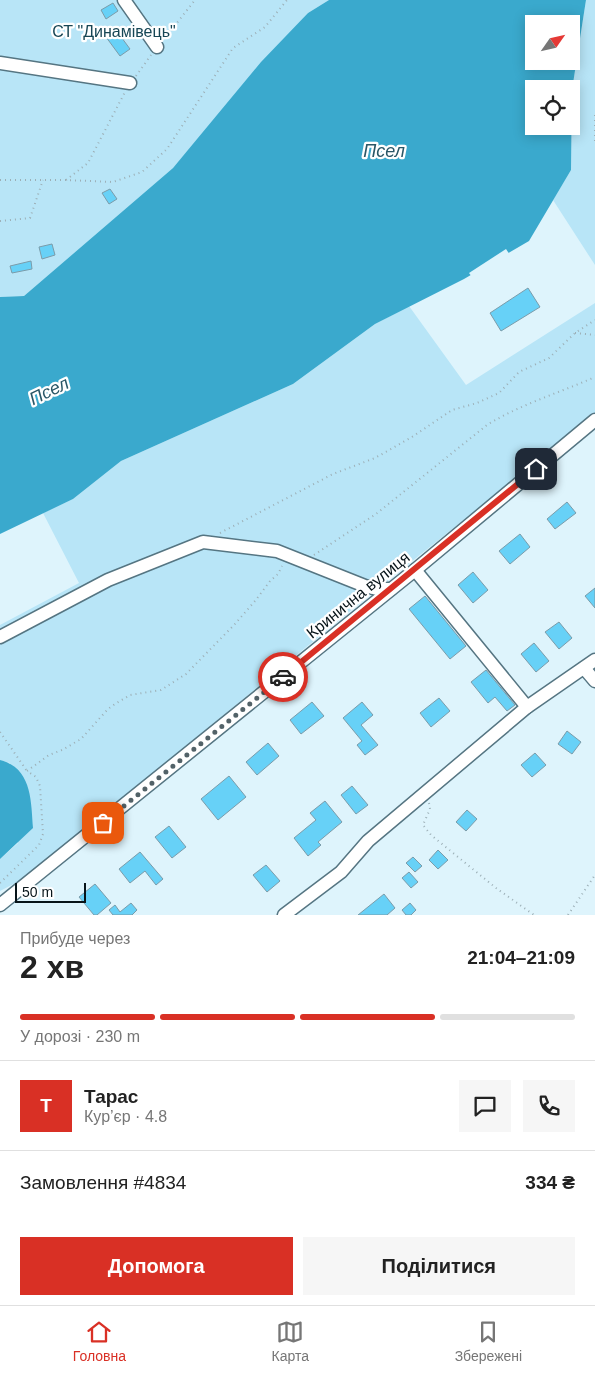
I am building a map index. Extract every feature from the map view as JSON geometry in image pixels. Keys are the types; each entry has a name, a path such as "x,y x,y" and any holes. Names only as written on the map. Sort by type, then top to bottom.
{"street":[{"path":"124,0 157,47"},
{"path":"0,63 130,83"},
{"name":"Кринична вулиця","path":"0,905 415,570 595,420"},
{"path":"0,637 108,580 202,542 277,551 365,586 377,589 391,589"},
{"path":"415,570 527,706"},
{"path":"284,915 341,872 368,841 527,706 595,660"},
{"path":"584,668 595,681"}],"path":[{"path":"0,180 114,182 142,172 167,149 233,48 265,27 287,0"},
{"path":"595,115 595,143"},
{"path":"0,221 30,218 43,180"},
{"path":"220,533 334,474 375,458 412,437 452,410 476,403 499,393 519,372 549,358 575,333 595,320"},
{"path":"575,333 595,335"},
{"path":"303,562 376,514 487,425 529,403 569,389 595,377"},
{"path":"28,771 49,755 81,739 108,709 115,704 130,695 161,690 186,674 255,602 270,580 278,574 288,555"},
{"path":"0,732 28,771 36,777 40,786 43,834 39,845 0,883"},
{"path":"425,794 430,810 423,825 431,835 496,888 534,915"},
{"path":"568,915 595,875"}],"green space":[{"name":"СТ \"Динамівець\"","path":"0,0 329,0 308,13 173,168 24,296 0,297"},
{"path":"586,0 595,0 595,265 553,200 571,170 571,135 580,135 580,80 574,80 575,70 580,70 580,39"},
{"path":"595,303 595,415 371,594 25,878 0,891 0,859 18,843 10,763 0,760 0,625 79,583 43,513 73,499 121,461 293,384 375,324 409,306 466,385"}],"water":[{"name":"Псел","path":"329,0 586,0 580,39 580,15 525,15 525,70 575,70 574,80 525,80 525,135 571,135 571,170 529,241 464,279 375,324 293,384 121,461 73,499 0,534 0,297 24,296 173,168 261,62 308,13"},
{"path":"0,760 11,764 24,778 32,807 33,828 0,859"}],"pier":[{"path":"506,249 510,255 472,277 469,273"}],"building":[{"path":"113,3 118,11 106,19 101,10"},
{"path":"116,30 130,49 120,56 106,37"},
{"path":"110,189 117,199 109,204 102,193"},
{"path":"52,244 55,255 42,259 39,247"},
{"path":"31,261 32,269 12,273 10,266"},
{"path":"528,288 540,307 501,331 490,313"},
{"path":"567,502 576,513 555,529 547,519"},
{"path":"520,534 530,547 510,564 499,551"},
{"path":"473,572 488,590 473,603 458,585"},
{"path":"595,588 595,608 585,596"},
{"path":"425,596 466,646 450,659 409,609"},
{"path":"559,622 572,638 559,649 545,632"},
{"path":"534,643 549,661 536,672 521,654"},
{"path":"486,670 515,705 507,711 495,697 488,703 471,682"},
{"path":"439,698 450,711 431,727 420,713"},
{"path":"312,702 324,716 301,734 290,720"},
{"path":"362,702 373,715 361,725 378,745 365,755 357,745 362,741 343,718"},
{"path":"567,731 581,742 572,754 558,744"},
{"path":"268,743 279,756 257,775 246,762"},
{"path":"535,753 546,765 532,777 521,765"},
{"path":"229,776 246,797 218,820 201,799"},
{"path":"352,786 368,805 356,814 341,795"},
{"path":"325,801 342,822 318,842 321,845 308,856 294,838 316,820 310,813"},
{"path":"467,810 477,819 466,831 456,822"},
{"path":"169,826 186,847 172,858 155,837"},
{"path":"438,850 448,860 438,869 429,860"},
{"path":"140,852 163,879 156,885 145,871 130,883 119,869"},
{"path":"413,857 422,866 415,872 406,863"},
{"path":"266,865 280,881 267,892 253,875"},
{"path":"409,872 418,882 411,888 402,878"},
{"path":"95,884 111,903 97,915 94,915 79,897"},
{"path":"384,894 395,908 387,915 358,915"},
{"path":"131,903 137,910 132,915 113,915 109,910 115,905 120,912"},
{"path":"410,903 416,910 411,915 406,915 402,910"}],"way so far":[{"path":"103,823 283,677"}],"route":[{"path":"283,677 536,469"}]}
